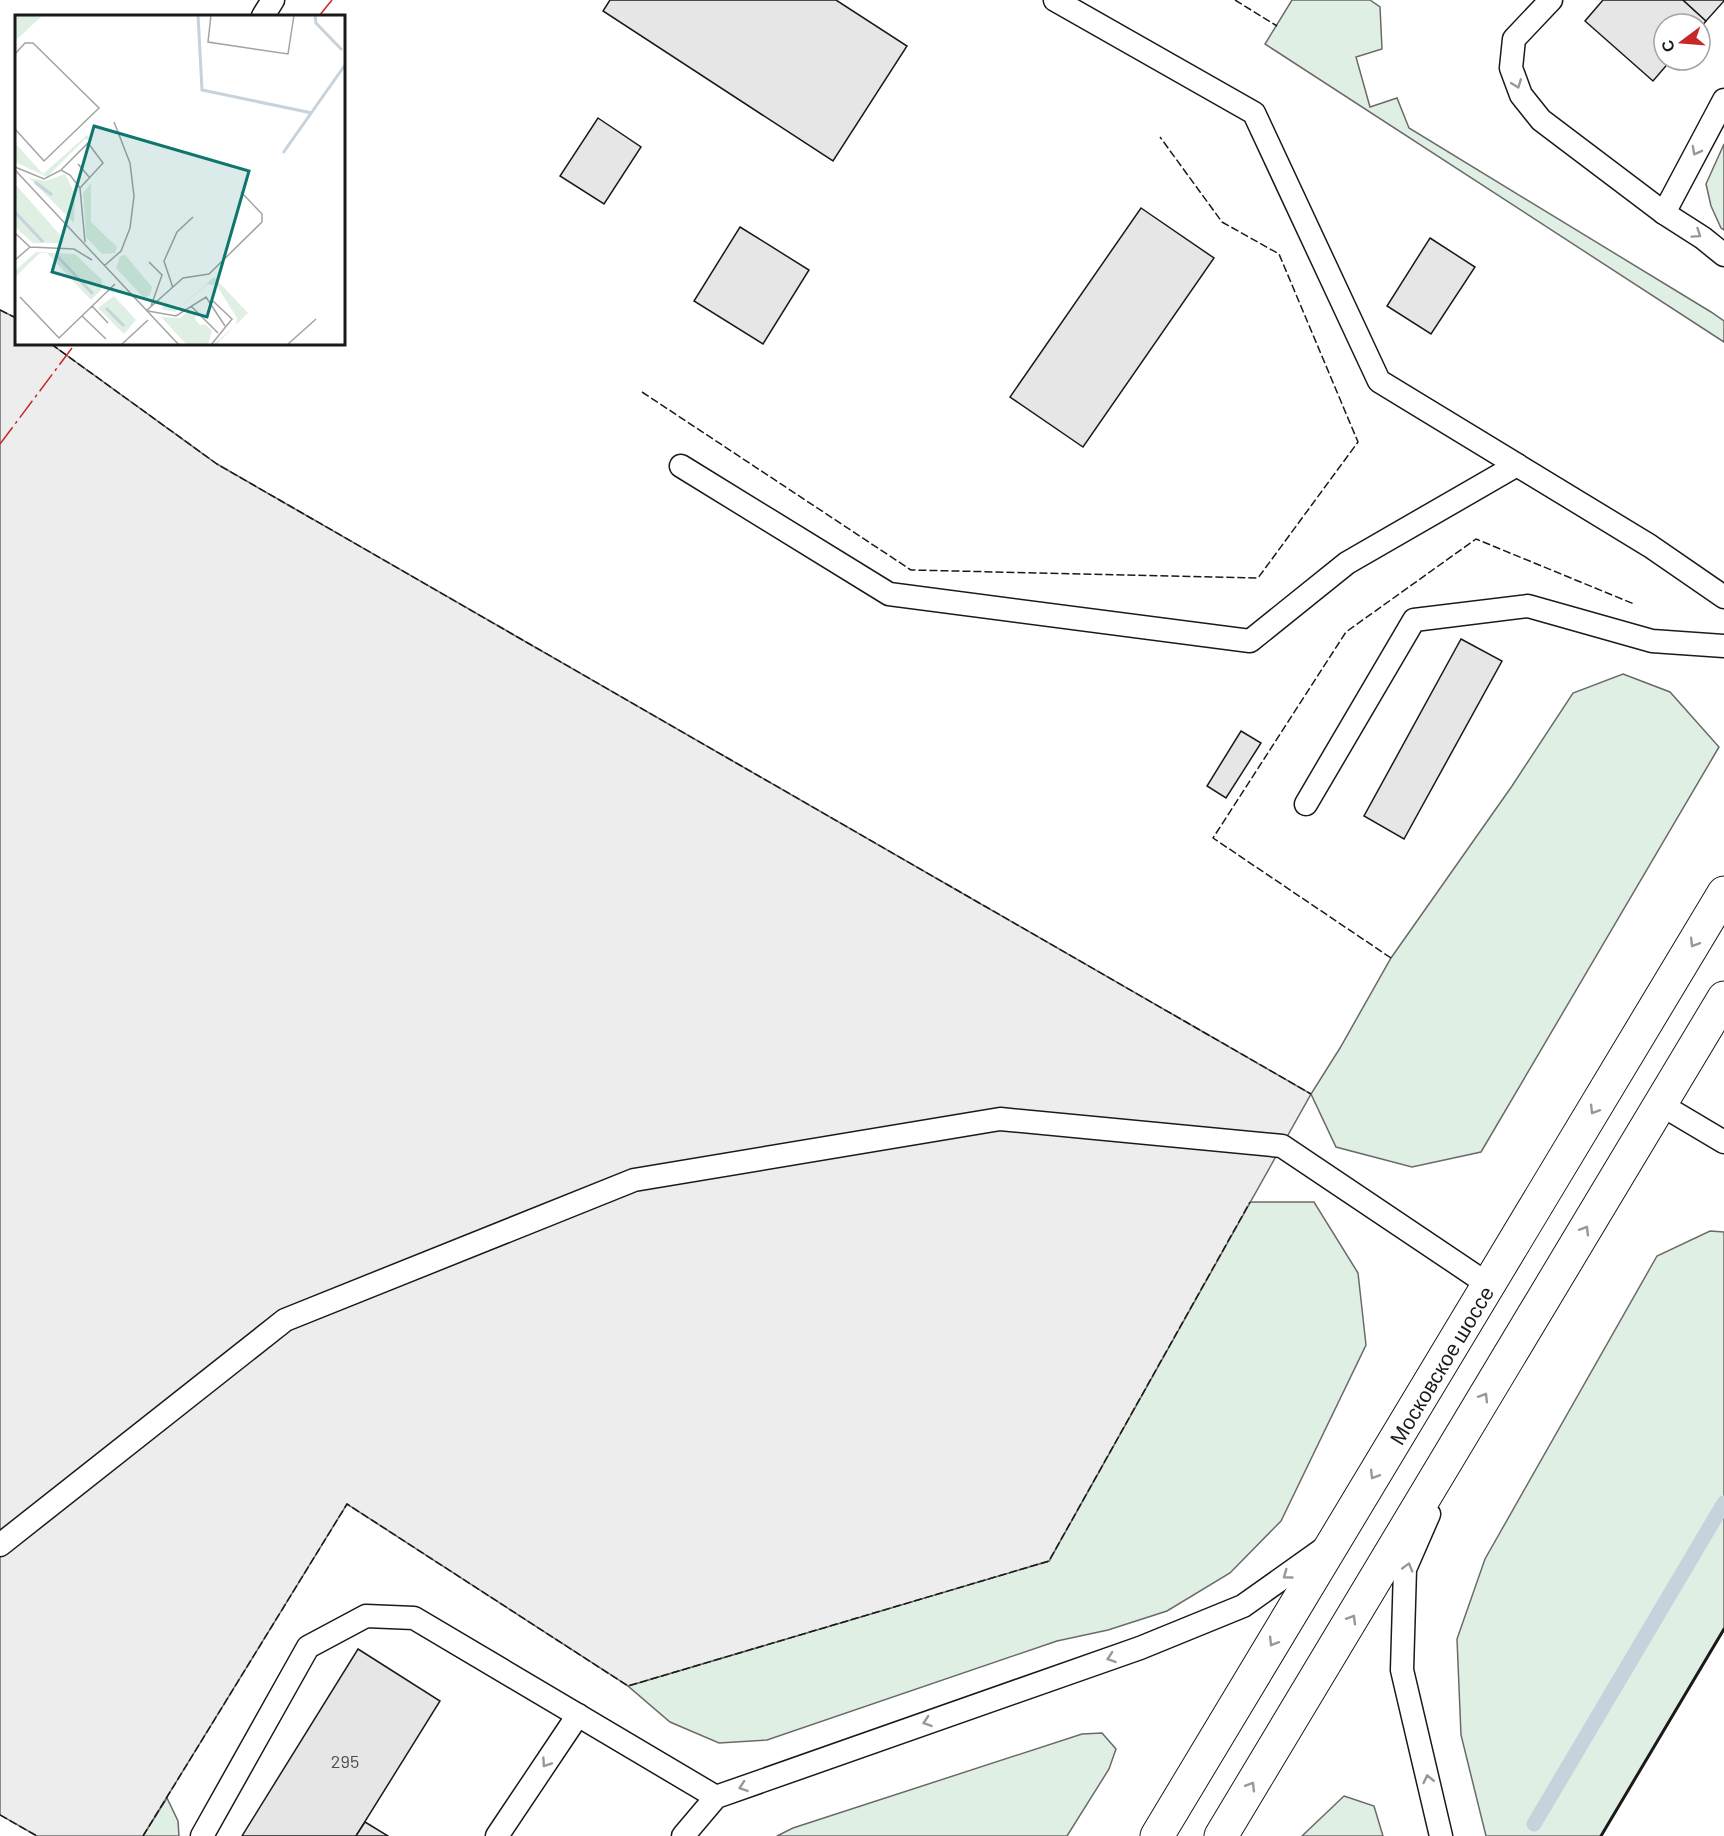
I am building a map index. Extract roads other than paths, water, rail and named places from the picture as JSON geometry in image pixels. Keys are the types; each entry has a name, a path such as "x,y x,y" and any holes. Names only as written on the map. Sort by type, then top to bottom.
{"highway":[{"name":"Московское шоссе","path":"1156,1836 1724,893"},
{"path":"1221,1836 1724,998"}],"lane":[{"path":"264,15 273,0"},
{"path":"1054,0 1254,113 1379,381 1650,546 1724,597"},
{"path":"1532,0 1514,39 1511,68 1521,95 1540,120 1724,255"},
{"path":"1514,39 1551,0"},
{"path":"1664,213 1724,100"},
{"path":"681,466 889,594 1250,641 1347,563 1517,465"},
{"path":"1306,804 1414,620 1528,606 1652,641 1724,646"},
{"path":"1660,1104 1724,1142"},
{"path":"0,1545 285,1320 634,1180 1000,1119 1282,1146 1489,1285"},
{"path":"1442,1836 1402,1670 1405,1569 1466,1429"},
{"path":"683,1836 716,1797 1140,1648 1244,1606 1334,1541"},
{"path":"202,1836 308,1647 366,1616 414,1618 716,1797"},
{"path":"497,1836 578,1715"}],"waterway":[{"path":"1534,1824 1724,1503"}]}
